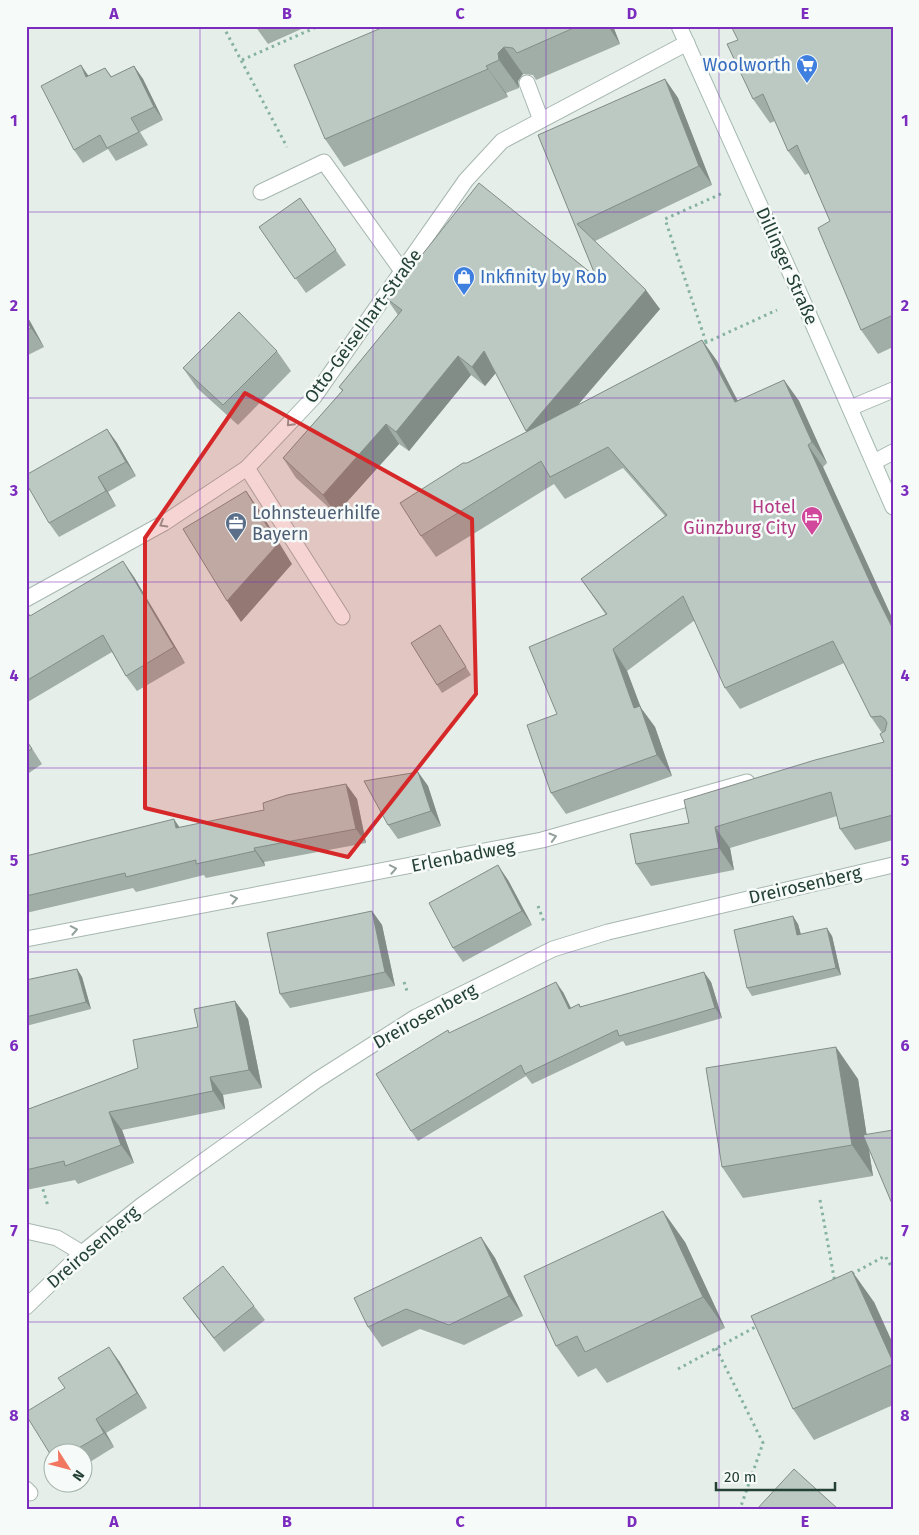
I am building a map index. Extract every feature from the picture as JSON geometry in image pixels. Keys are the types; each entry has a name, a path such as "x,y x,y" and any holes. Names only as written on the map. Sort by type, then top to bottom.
{"street":[{"name":"Dillinger Straße","path":"681,27 893,507"},
{"name":"Otto-Geiselhart-Straße","path":"26,599 164,524 247,468 314,397 466,180 502,141 687,43"},
{"path":"527,83 541,120"},
{"path":"261,192 324,162 402,271"},
{"path":"850,408 893,390"},
{"path":"874,462 893,452"},
{"path":"247,468 342,617"},
{"name":"Erlenbadweg","path":"26,939 542,840 762,778"},
{"name":"Dreirosenberg","path":"26,1308 82,1253 142,1204 317,1080 416,1016 553,949 608,932 893,865"},
{"path":"26,1231 56,1238 82,1253"}],"path":[{"path":"223,26 284,140"},
{"path":"242,60 319,26"},
{"path":"706,342 665,219 749,182"},
{"path":"697,346 802,299"},
{"path":"41,1182 50,1215"},
{"path":"820,1200 835,1283"},
{"path":"827,1288 885,1256 893,1270"},
{"path":"678,1369 767,1320"},
{"path":"716,1348 763,1443 740,1509"}],"highlighted area":[{"path":"245,393 472,519 476,694 348,857 145,808 145,538"}],"building":[{"path":"386,26 578,26 517,53 513,48 504,47 498,53 499,60 486,66 488,69 325,139 294,65"},
{"path":"731,26 893,26 893,315 861,330 818,228 830,221 797,145 788,151 763,94 753,99 727,44 738,40"},
{"path":"81,65 86,77 105,68 111,77 134,66 154,107 131,118 139,132 107,148 100,135 74,150 41,86"},
{"path":"665,79 699,166 577,224 646,290 526,431 484,351 472,367 458,356 396,432 386,424 323,495 283,458 343,390 339,387 402,310 387,299 479,183 596,277 538,135"},
{"path":"300,198 336,250 295,279 259,227"},
{"path":"239,312 277,351 223,405 183,368"},
{"path":"26,319 31,328 26,331"},
{"path":"702,340 735,402 784,380 812,442 808,445 893,629 893,815 840,829 831,792 715,827 719,848 636,864 630,834 689,823 684,800 815,760 884,742 880,734 885,731 887,723 885,719 881,716 871,717 833,641 725,688 683,596 613,649 634,708 640,706 657,755 551,793 527,725 557,714 529,647 607,614 581,579 667,515 608,447 550,477 541,461 421,536 400,503 463,463 467,463"},
{"path":"107,429 126,462 98,477 106,491 49,523 26,483 26,475"},
{"path":"246,491 278,544 227,601 183,529"},
{"path":"123,561 174,647 126,676 103,635 26,681 26,610 30,616"},
{"path":"440,625 466,667 437,685 411,643"},
{"path":"26,740 32,749 26,752"},
{"path":"418,772 431,811 388,825 364,781"},
{"path":"346,784 356,829 254,848 255,851 196,864 196,860 126,877 125,873 26,896 26,856 174,819 176,828 264,810 263,803 287,795"},
{"path":"498,865 522,911 453,948 429,903"},
{"path":"372,911 385,972 280,994 267,933"},
{"path":"793,916 797,935 827,928 836,968 747,988 734,930"},
{"path":"77,969 86,1002 26,1017 26,980"},
{"path":"704,972 715,1008 619,1036 617,1030 525,1074 521,1065 411,1131 376,1074 448,1030 449,1033 556,982 569,1009 579,1004 580,1007"},
{"path":"235,1001 249,1070 210,1077 213,1091 109,1112 121,1145 65,1166 64,1161 26,1170 26,1110 138,1068 133,1040 198,1027 194,1009"},
{"path":"836,1047 852,1145 722,1167 706,1068"},
{"path":"893,1130 893,1206 863,1135"},
{"path":"663,1211 703,1297 585,1352 577,1336 556,1346 524,1276"},
{"path":"481,1237 509,1296 449,1325 406,1309 368,1327 354,1298"},
{"path":"223,1266 254,1306 214,1338 183,1298"},
{"path":"852,1271 893,1364 793,1409 751,1316"},
{"path":"109,1347 137,1393 96,1419 104,1433 89,1442 43,1442 26,1412 65,1388 58,1378"},
{"path":"794,1469 838,1509 757,1509"}],"place":[{"name":"Woolworth","path":"807,84"},
{"name":"Inkfinity by Rob","path":"464,296"},
{"name":"Hotel Günzburg City","path":"812,536"},
{"name":"Lohnsteuerhilfe Bayern","path":"236,542"}]}
